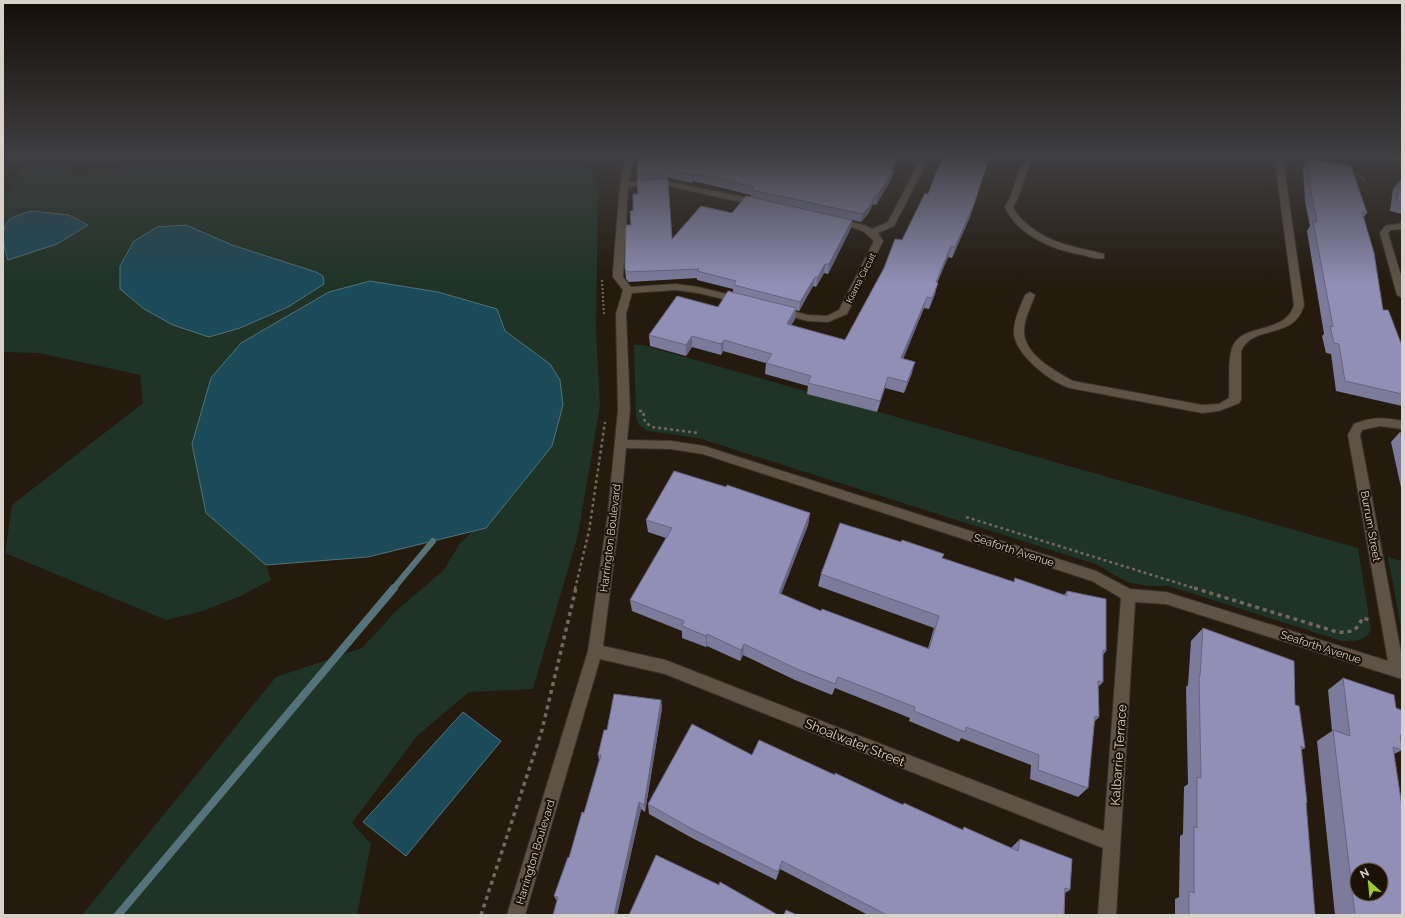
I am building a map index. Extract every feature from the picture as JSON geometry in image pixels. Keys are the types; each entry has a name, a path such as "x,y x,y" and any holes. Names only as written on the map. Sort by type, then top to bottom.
{"street":[{"path":"623,198 618,277 628,290 676,287 698,290 750,303"},
{"path":"732,198 764,205"},
{"path":"825,218 863,227 873,232 891,224 905,198"},
{"path":"1014,198 1009,207 1012,215 1042,240 1063,249 1101,256"},
{"path":"1030,295 1018,332 1022,346 1056,377 1070,384 1202,409 1215,409 1229,405 1235,400 1236,350 1238,343 1246,337 1285,324 1295,316 1299,305 1284,198"},
{"path":"1402,226 1388,228 1384,233 1402,295"},
{"name":"Kiama Circuit","path":"772,309 808,318 822,319 828,319 843,312 879,241 873,232"},
{"name":"Harrington Boulevard","path":"516,915 595,651 614,513 624,410 621,314 628,290"},
{"name":"Burrum Street","path":"1399,672 1388,625 1354,435 1358,427 1367,422 1386,421 1402,425"},
{"name":"Seaforth Avenue","path":"620,444 671,445 704,450 1096,577 1128,595 1166,598 1399,672"},
{"name":"Kalbarrie Terrace","path":"1107,915 1128,595"},
{"name":"Shoalwater Street","path":"595,651 665,667 1112,843"}],"path":[{"path":"602,272 604,320"},
{"path":"481,915 542,730 589,531 606,410 643,411 644,422 652,427 675,429 705,435"},
{"path":"963,516 1337,632 1349,633 1356,630 1360,625 1362,618 1388,625"}],"green space":[{"path":"3,198 598,198 596,328 600,406 578,535 533,689 469,692 417,736 352,823 371,844 357,915 82,915 276,677 362,648 396,611 444,570 460,543 472,532 486,528 526,348 505,331 497,309 438,292 370,281 206,513 266,565 271,580 241,596 203,611 166,620 5,553 12,505 143,403 140,375 39,353 3,352 3,248 8,259 88,225 69,215 8,220 3,227","holes":["186,225 232,245 316,272 324,284 288,307 240,328 209,337 120,266 134,242 157,227"]},
{"path":"634,345 643,345 1358,548 1371,630 1362,639 1355,641 1342,641 1168,586 1131,583 1098,565 698,438 648,431 639,425 636,418"},
{"path":"1388,557 1402,561 1402,634"}],"water":[{"path":"31,211 69,215 88,225 57,244 8,260 5,251 3,234 4,229 8,221"},
{"path":"186,225 232,245 316,272 323,276 324,284 288,307 240,328 209,337 173,325 144,309 120,289 120,266 134,241 157,227"},
{"path":"370,281 438,292 497,309 505,331 550,364 560,380 563,405 552,446 486,528 368,557 266,565 206,513 192,444 211,378 241,343 329,292"},
{"path":"463,712 501,741 406,856 363,822"}],"building":[{"path":"633,198 669,198 672,239 701,206 732,213 744,198 754,198 852,220 829,264 825,264 817,278 815,277 800,302 734,285 736,281 697,271 699,269 628,272 625,269 626,225 631,225 630,211 633,211"},
{"path":"788,198 874,198 870,206 862,214"},
{"path":"923,198 976,198 955,247 951,246 936,282 938,283 932,298 927,297 901,358 915,362 907,382 888,377 880,401 808,383 811,376 766,363 772,354 724,340 721,344 692,336 686,345 649,335 677,296 718,307 728,291 796,308 787,324 845,340 884,268 895,239 902,240"},
{"path":"1312,198 1362,198 1367,213 1362,212 1374,253 1383,310 1388,310 1402,346 1402,394 1345,381 1339,344 1334,343 1330,326 1333,327 1313,221 1317,222"},
{"path":"1398,198 1402,198 1402,203 1397,202"},
{"path":"674,471 726,487 727,485 810,513 779,593 821,611 822,609 929,649 939,616 821,574 840,523 901,542 902,540 944,554 942,558 1014,582 1015,578 1067,596 1067,591 1106,599 1106,651 1103,650 1103,682 1098,681 1099,717 1095,716 1088,788 1038,770 1039,755 966,727 965,732 914,711 915,707 838,677 835,684 797,669 744,644 741,650 707,634 706,636 682,626 684,621 630,600 672,528 646,520"},
{"path":"1203,628 1294,661 1295,705 1299,706 1305,748 1301,746 1307,803 1306,802 1315,915 1189,915 1189,891 1194,893 1194,826 1197,828 1197,777 1201,778 1199,675 1200,676"},
{"path":"1343,678 1394,695 1396,708 1401,710 1402,736 1400,735 1402,750 1393,747 1402,807 1402,915 1355,915 1353,902 1389,902 1389,862 1349,862 1349,865 1333,730 1350,736"},
{"path":"614,694 661,700 644,805 639,802 614,915 553,915 558,897 554,896 568,857 569,858 582,812 584,813 601,755 598,755 604,730 607,730"},
{"path":"692,724 752,755 759,740 903,805 904,803 963,830 964,827 1018,851 1020,839 1072,859 1070,890 1065,888 1064,915 887,915 782,861 778,872 692,829 648,804"},
{"path":"656,855 719,885 720,882 778,915 629,915"},
{"path":"786,910 797,915 784,915"}],"waterway":[{"path":"393,589 433,541"},
{"path":"118,915 394,588"}]}
